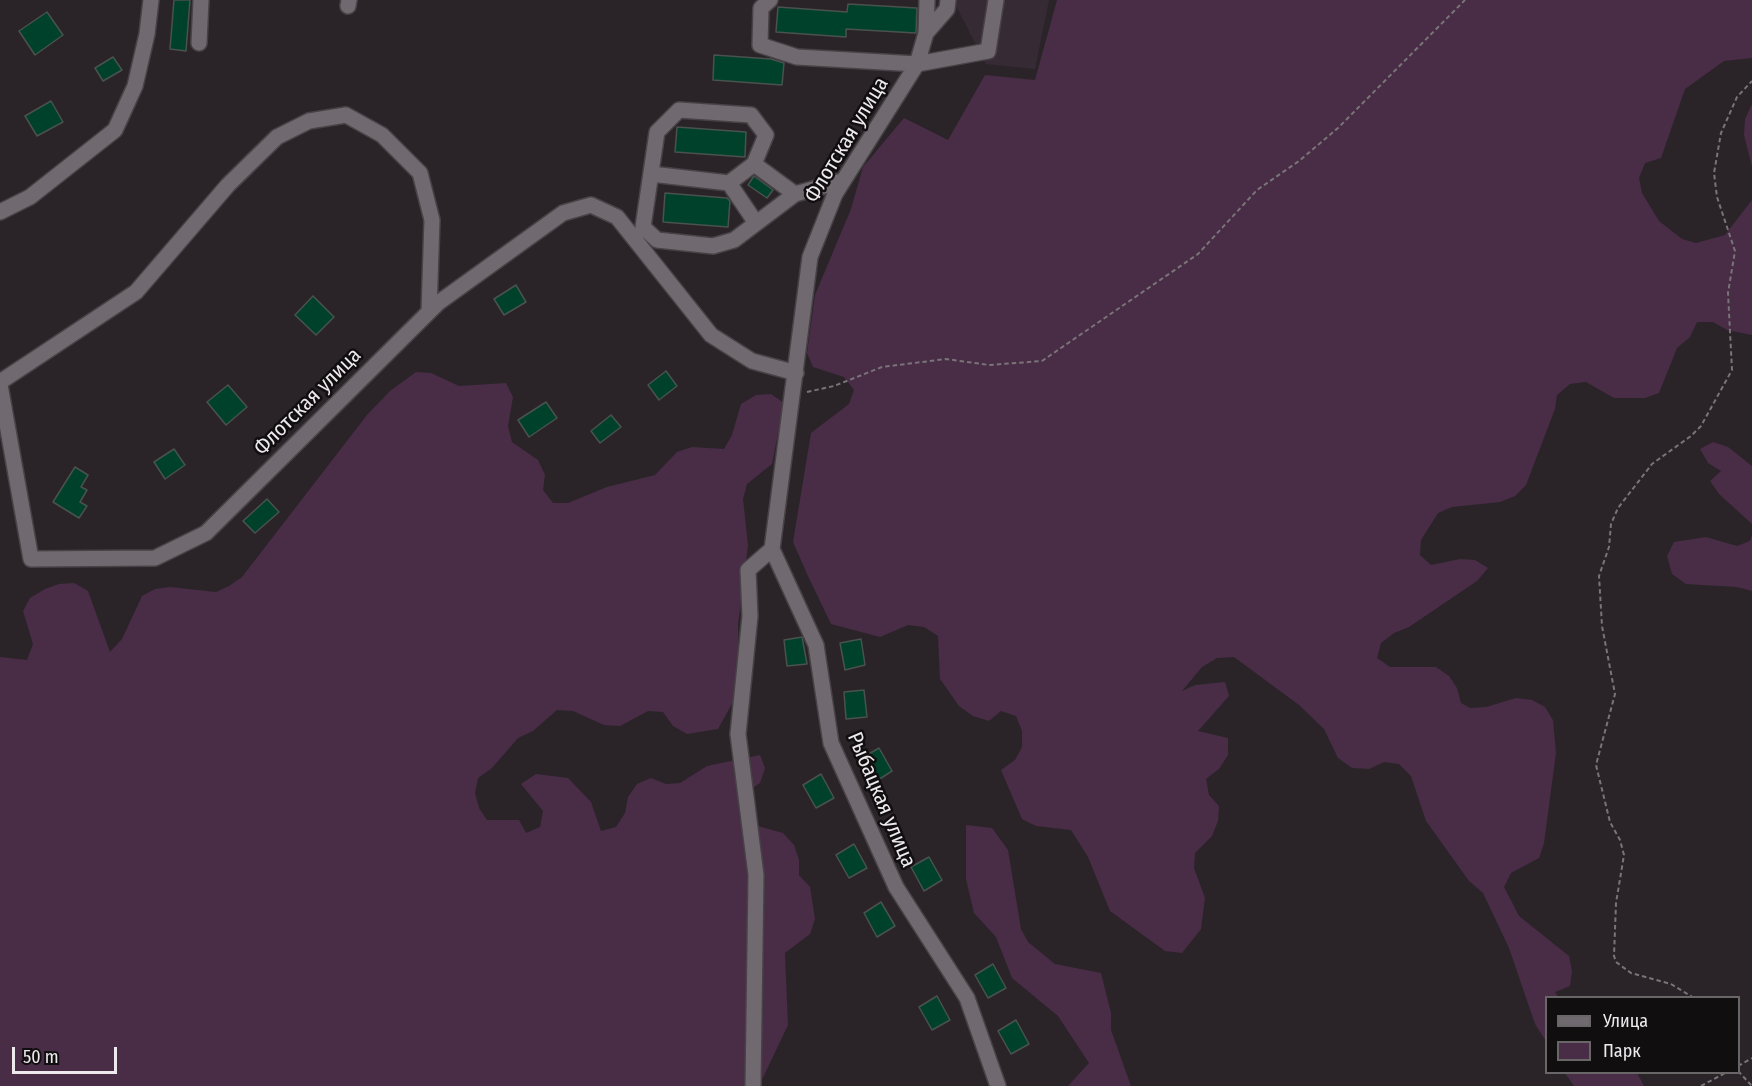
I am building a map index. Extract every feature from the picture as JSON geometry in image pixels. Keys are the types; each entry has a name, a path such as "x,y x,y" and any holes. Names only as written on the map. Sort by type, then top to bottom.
{"street":[{"path":"0,212 30,197 115,130 135,86 147,34 151,0"},
{"path":"199,43 201,0"},
{"path":"770,0 761,8 760,45 797,57 917,64 988,51 996,0"},
{"name":"Флотская улица","path":"0,384 31,559 154,558 206,533 429,312 563,213 591,205 617,217 711,335 752,361 796,373 800,315 810,257 842,181 917,64 926,33 927,0"},
{"path":"926,33 947,9 948,0"},
{"path":"651,174 729,183 754,164 766,135 752,116 679,110 657,132 643,227 657,240 713,246 734,240 795,194 842,181"},
{"path":"0,384 136,292 228,185 277,137 309,121 346,115 382,135 420,173 432,220 429,312"},
{"path":"754,164 795,194"},
{"path":"729,183 756,223"},
{"path":"753,1086 756,875 738,734 750,616 748,570 772,549 796,373"},
{"name":"Рыбацкая улица","path":"772,549 816,645 831,744 896,887 967,998 998,1086"}],"path":[{"path":"793,395 834,386 882,367 946,359 988,365 1042,361 1198,254 1257,190 1299,161 1338,128 1465,0"},
{"path":"1691,996 1671,984 1631,973 1616,962 1614,956 1615,920 1624,855 1620,840 1610,822 1596,765 1615,694 1602,626 1599,576 1609,547 1611,524 1618,508 1652,464 1701,426 1732,370 1728,293 1735,251 1717,197 1714,173 1721,133 1737,98 1752,81"},
{"path":"1740,1073 1752,1086"},
{"path":"1701,1086 1723,1074"}],"shaded area":[{"path":"953,0 1049,0 1035,69 986,64"}],"green space":[{"path":"1057,0 1752,0 1752,58 1724,61 1685,89 1661,158 1645,163 1639,178 1642,193 1659,221 1682,239 1696,243 1725,235 1752,200 1752,335 1727,330 1713,322 1697,322 1690,337 1677,348 1659,393 1645,398 1614,398 1586,382 1570,384 1557,395 1555,409 1526,485 1515,496 1500,502 1452,507 1438,513 1421,540 1420,555 1431,565 1460,559 1475,560 1488,568 1477,581 1381,643 1377,658 1390,667 1436,667 1449,676 1457,688 1461,703 1470,708 1486,707 1516,698 1532,700 1545,707 1553,720 1556,753 1544,843 1539,858 1511,873 1504,887 1519,916 1569,956 1572,971 1570,986 1555,992 1557,996 1545,996 1545,1039 1535,1024 1509,948 1483,893 1469,881 1426,821 1411,776 1399,764 1384,762 1369,769 1352,768 1338,758 1324,729 1299,705 1234,657 1217,658 1202,667 1182,691 1195,685 1225,682 1229,696 1198,731 1228,738 1228,755 1219,769 1206,779 1209,795 1219,806 1218,821 1212,836 1195,853 1194,868 1205,898 1201,929 1182,953 1165,951 1110,911 1088,857 1071,830 1036,826 1022,819 1001,770 1015,760 1022,747 1022,731 1016,716 1001,711 989,721 973,716 959,706 940,679 938,636 924,627 908,625 880,637 831,624 793,542 811,433 849,404 854,390 844,377 813,367 807,353 815,295 851,209 863,167 904,118 948,140 985,75 1035,80"},
{"path":"1752,104 1752,167 1744,135 1745,119"},
{"path":"416,372 431,373 459,386 506,383 513,397 508,426 512,442 538,460 545,475 543,490 553,503 568,503 607,487 655,475 677,452 692,447 724,449 732,435 741,404 756,395 771,394 784,403 772,464 747,484 743,499 748,545 738,625 739,672 733,702 718,729 687,734 673,726 663,712 648,711 620,726 604,725 573,711 557,710 533,731 518,738 492,768 478,778 475,793 479,808 487,820 519,820 526,833 540,827 543,811 521,784 536,774 568,778 591,802 601,831 616,827 625,813 628,797 637,784 651,778 666,784 680,783 707,766 760,755 765,768 760,783 738,798 740,821 783,833 794,845 799,860 799,875 810,887 815,919 810,934 785,953 788,1025 759,1086 0,1086 0,657 27,660 33,644 23,611 30,598 59,584 74,583 88,591 110,652 122,639 142,596 155,589 170,587 216,592 229,586 242,577 367,415 390,391"},
{"path":"1713,442 1728,447 1752,466 1752,524 1719,494 1710,481 1721,471 1708,463 1700,449"},
{"path":"1752,535 1752,591 1737,587 1686,584 1672,574 1667,556 1674,542 1706,537 1737,546 1750,541"},
{"path":"966,825 992,828 1008,850 1021,929 1028,942 1055,964 1101,973 1111,1013 1111,1030 1131,1086 1068,1086 1089,1063 1058,1016 1012,978 996,937 974,913 966,879"},
{"path":"1566,1074 1638,1074 1644,1086 1574,1086"}],"building":[{"path":"174,0 190,0 186,51 170,49"},
{"path":"848,4 917,8 916,33 846,29 846,37 776,32 778,7 847,12"},
{"path":"47,12 63,35 35,55 19,31"},
{"path":"714,55 771,59 784,63 782,85 713,80"},
{"path":"113,57 122,70 103,81 95,68"},
{"path":"51,101 63,122 37,136 25,116"},
{"path":"677,127 746,132 745,157 675,152"},
{"path":"754,176 773,190 767,198 748,185"},
{"path":"665,193 727,198 730,201 728,227 663,222"},
{"path":"516,285 526,302 504,315 494,299"},
{"path":"313,296 334,317 316,335 295,315"},
{"path":"666,371 677,386 659,400 648,385"},
{"path":"228,385 247,407 226,425 207,402"},
{"path":"546,402 557,418 529,437 518,420"},
{"path":"611,415 621,427 600,443 591,431"},
{"path":"174,449 185,465 165,479 154,462"},
{"path":"75,467 88,475 81,487 87,490 80,502 87,506 79,518 53,502"},
{"path":"267,499 279,512 255,533 243,521"},
{"path":"802,637 807,664 787,666 784,640"},
{"path":"861,639 865,665 845,670 840,643"},
{"path":"864,690 867,717 846,719 844,692"},
{"path":"879,748 892,771 875,782 862,758"},
{"path":"821,774 834,798 816,808 803,785"},
{"path":"854,844 867,868 849,878 836,855"},
{"path":"929,857 942,880 924,891 911,867"},
{"path":"881,902 895,926 877,937 864,913"},
{"path":"993,964 1006,988 988,998 975,975"},
{"path":"937,996 950,1020 932,1030 919,1007"},
{"path":"1016,1020 1029,1044 1011,1054 998,1031"}]}
